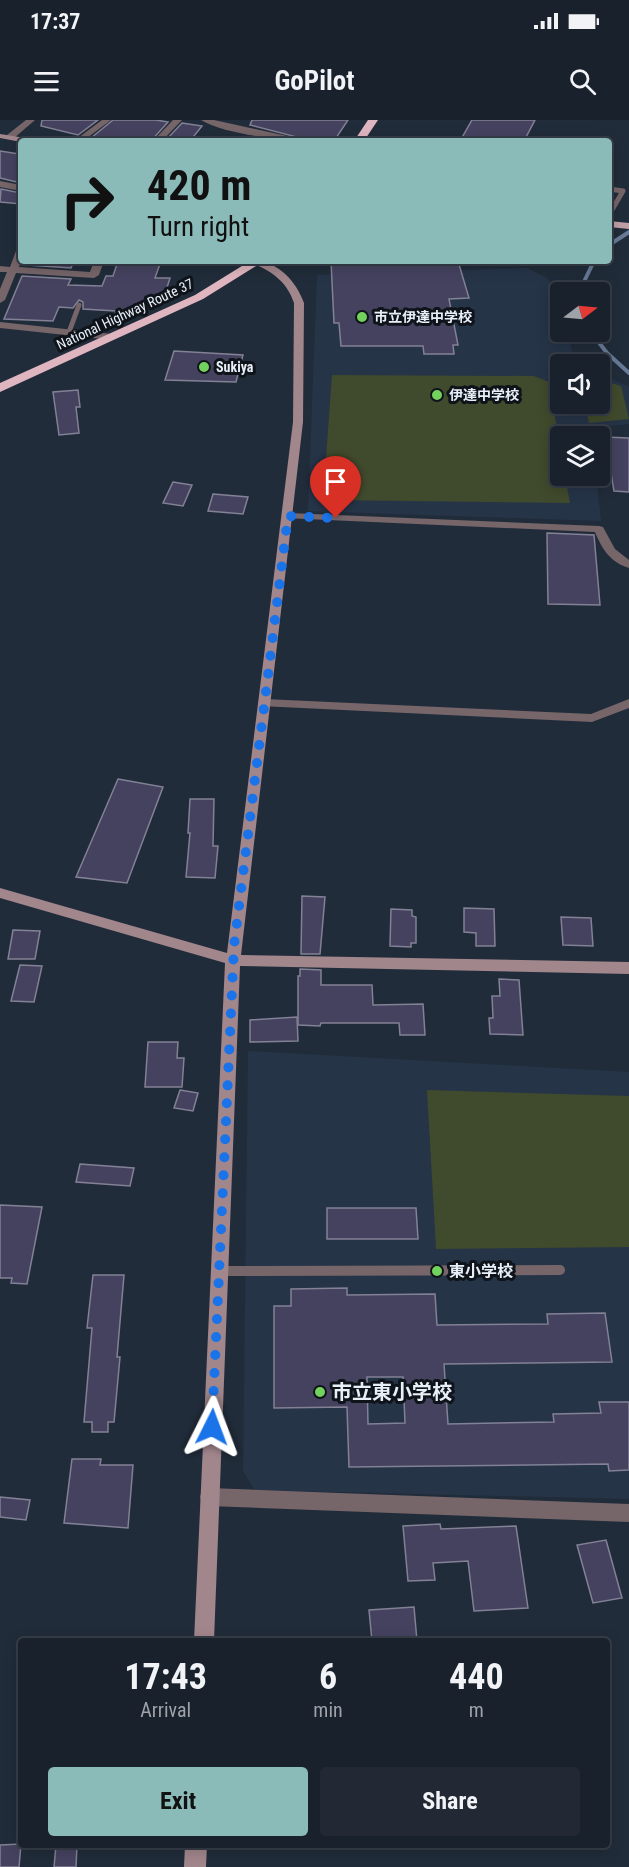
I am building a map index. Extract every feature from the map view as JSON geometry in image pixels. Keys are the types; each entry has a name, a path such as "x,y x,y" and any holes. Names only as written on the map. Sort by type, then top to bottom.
{"highway":[{"path":"361,138 373,120"},
{"name":"National Highway Route 37","path":"0,388 199,297 255,264"}],"main road":[{"path":"612,225 628,229"},
{"path":"612,233 628,229"}],"street":[{"path":"10,137 31,120"},
{"path":"82,138 107,120"},
{"path":"160,138 178,120"},
{"path":"205,120 238,133 277,138"},
{"path":"0,136 18,138"},
{"path":"0,184 18,187"},
{"path":"0,300 18,259"},
{"path":"0,269 94,275 98,264"},
{"path":"204,1638 233,960 298,422 299,303 296,290 286,278 263,264"},
{"path":"0,325 112,337"},
{"path":"288,516 599,529 610,552 622,562 629,564"},
{"path":"264,703 592,718 629,703"},
{"path":"0,893 233,960 629,968"},
{"path":"209,1497 629,1513"},
{"path":"195,1867 196,1848"}],"lane":[{"path":"612,189 623,191 612,210"},
{"path":"69,332 79,305"},
{"path":"219,1271 560,1270"}],"shaded area":[{"name":"伊達中学校","path":"527,268 547,278 551,282 550,342 570,342 573,354 550,354 550,414 610,414 610,378 629,387 629,424 550,426 550,486 597,486 601,521 308,511 317,275"},
{"name":"東小学校","path":"248,1051 629,1072 629,1499 255,1490 243,1471"}],"green space":[{"path":"332,375 534,376 549,382 550,414 554,414 557,426 550,426 550,486 567,486 570,503 323,500"},
{"path":"610,383 621,386 629,419 589,423 587,414 610,414"},
{"path":"427,1090 629,1096 629,1247 436,1249"}],"building":[{"path":"42,120 98,120 78,135 41,126"},
{"path":"113,120 168,122 154,138 91,138"},
{"path":"252,120 348,120 336,138 300,138 250,125"},
{"path":"472,120 535,120 526,138 462,138"},
{"path":"182,123 202,126 192,138 168,138"},
{"path":"0,151 18,154 18,182 0,178"},
{"path":"1,189 18,192 18,204 0,202"},
{"path":"28,264 73,264 71,268"},
{"path":"117,264 160,264 155,278 170,278 165,294 137,305 135,313 113,320 116,311 83,309 83,302 79,300 73,308 59,307 53,321 4,319 22,276 71,279 68,285 102,286 106,276 113,276"},
{"path":"331,264 459,264 469,298 449,299 458,345 453,345 454,354 424,354 423,346 341,346 339,323 334,323"},
{"name":"Sukiya","path":"174,351 243,355 236,382 165,380"},
{"path":"78,390 80,407 76,407 79,433 59,435 53,392"},
{"path":"610,437 629,438 629,492 614,491 610,467"},
{"path":"173,482 192,485 183,506 163,503"},
{"path":"213,494 248,497 243,514 208,511"},
{"path":"547,533 594,535 600,605 548,604"},
{"path":"118,779 163,787 127,883 76,877"},
{"path":"190,799 214,799 213,846 218,846 215,878 186,877"},
{"path":"302,896 325,897 320,954 301,954"},
{"path":"464,908 494,909 495,946 476,946 476,933 464,932"},
{"path":"391,909 412,910 412,916 416,917 416,943 411,943 411,947 390,946"},
{"path":"561,917 591,918 593,946 563,945"},
{"path":"13,930 40,931 35,959 8,959"},
{"path":"20,965 42,966 34,1002 11,1001"},
{"path":"300,969 321,970 321,985 372,985 373,1005 423,1004 425,1035 400,1035 399,1023 298,1025"},
{"path":"499,979 519,980 523,1035 490,1034 489,1018 493,1018 492,996 500,996"},
{"path":"297,1017 298,1041 250,1042 250,1020"},
{"path":"148,1042 178,1042 177,1058 184,1058 182,1087 145,1087"},
{"path":"180,1090 198,1093 193,1111 174,1108"},
{"path":"80,1164 134,1168 130,1186 76,1182"},
{"path":"0,1205 42,1207 27,1284 11,1283 12,1278 0,1278"},
{"path":"327,1208 416,1208 418,1239 327,1239"},
{"path":"93,1275 124,1275 114,1422 108,1422 108,1432 92,1432 92,1422 84,1422 92,1328 87,1328"},
{"name":"市立東小学校","path":"347,1288 347,1295 435,1294 437,1325 548,1324 547,1314 605,1313 612,1362 444,1364 448,1424 554,1422 553,1414 601,1413 599,1402 629,1402 629,1470 609,1471 608,1464 349,1467 347,1407 274,1408 274,1306 291,1306 291,1289","holes":["367,1377 403,1377 405,1423 368,1424"]},
{"path":"72,1459 101,1459 100,1465 133,1465 128,1528 64,1523"},
{"path":"0,1497 30,1500 26,1520 0,1517"},
{"path":"440,1524 441,1529 516,1526 528,1608 474,1611 468,1561 433,1563 435,1580 408,1581 403,1526"},
{"path":"606,1540 622,1598 593,1603 577,1545"},
{"path":"414,1607 417,1638 372,1638 369,1610"},
{"path":"18,1844 18,1848 21,1848 19,1867 0,1867 0,1845"},
{"path":"56,1848 77,1848 76,1867 54,1867"}],"waterway":[{"path":"612,243 629,232"},
{"path":"584,282 593,264"},
{"path":"599,342 629,373"}],"place":[{"name":"市立伊達中学校","path":"362,317"},
{"name":"Sukiya","path":"204,367"},
{"name":"伊達中学校","path":"437,395"},
{"name":"東小学校","path":"437,1271"},
{"name":"市立東小学校","path":"320,1392"}],"route":[{"path":"212,1427 235,932 288,516 336,518"}]}
